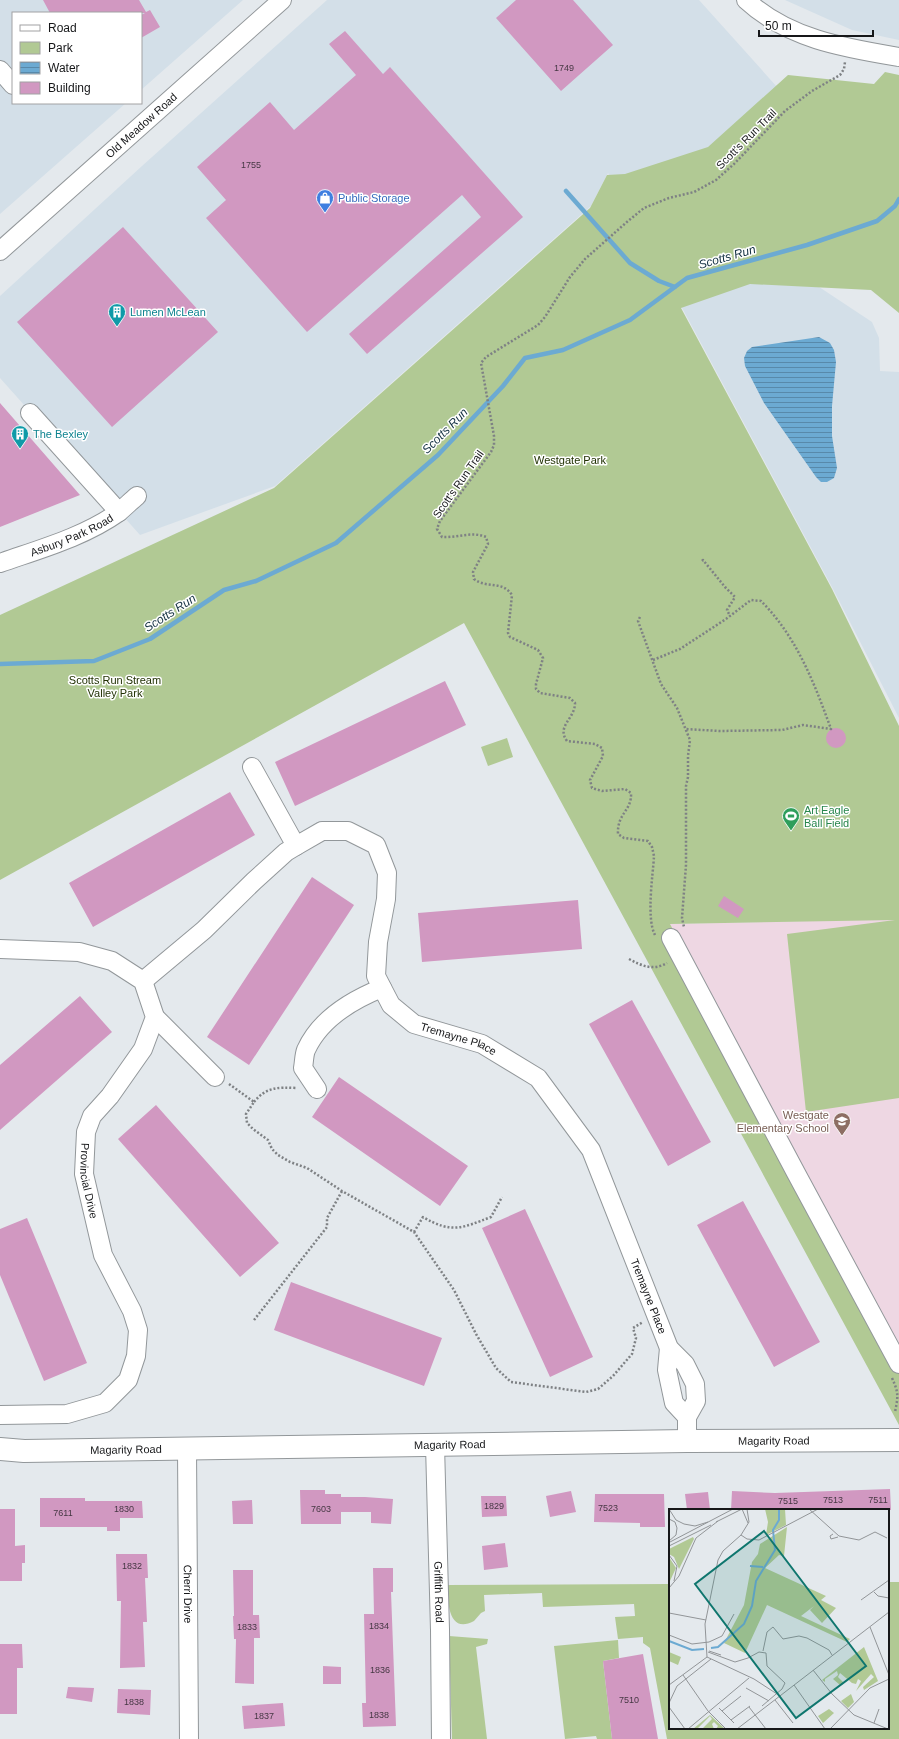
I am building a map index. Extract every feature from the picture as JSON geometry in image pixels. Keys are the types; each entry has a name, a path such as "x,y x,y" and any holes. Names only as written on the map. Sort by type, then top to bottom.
{"main road":[{"name":"Magarity Road","path":"0,1449 24,1452 687,1441 899,1440"}],"street":[{"name":"Old Meadow Road","path":"0,251 282,0"},
{"path":"746,0 785,28 825,42 894,56"},
{"path":"0,70 12,84"},
{"path":"30,413 118,512"},
{"name":"Asbury Park Road","path":"0,563 49,546 91,528 118,512 137,496"},
{"path":"252,767 296,846"},
{"name":"Tremayne Place","path":"143,981 204,930 254,881 286,852 296,846 322,831 348,831 376,845 387,873 386,899 378,942 376,976 382,988 391,1005 414,1024 482,1044 538,1078 591,1150 669,1348 685,1364 695,1384 696,1401 687,1417 687,1441"},
{"path":"668,941 681,956 899,1364"},
{"path":"0,949 79,952 112,961 143,981 155,1017 215,1077"},
{"path":"317,1089 303,1068 306,1051 319,1030 340,1010 382,988"},
{"name":"Provincial Drive","path":"0,1415 67,1414 105,1403 128,1380 136,1356 138,1330 132,1311 103,1255 84,1174 86,1132 92,1116 110,1096 143,1049 155,1017"},
{"name":"Tremayne Place","path":"669,1348 668,1370 674,1403 687,1417"},
{"name":"Griffith Road","path":"435,1445 440,1630 441,1739"},
{"name":"Cherri Drive","path":"188,1449 189,1739"}],"path":[{"name":"Scott's Run Trail","path":"668,941 651,928 654,856 652,847 648,841 624,838 618,834 619,820 632,802 631,793 625,789 602,791 592,788 590,780 603,756 602,748 594,744 567,741 563,735 564,728 575,709 575,703 570,698 540,693 536,689 543,658 538,650 510,637 508,633 512,594 508,589 499,585 480,584 474,579 473,572 488,544 486,537 478,533 452,538 442,537 437,529 440,521 491,452 494,445 494,436 481,363 486,357 538,325 546,317 570,277 584,258 628,221 644,208 669,198 694,192 716,180 734,164 785,111 812,90 840,75 844,69 846,58"},
{"path":"702,561 703,560 735,597 727,610 730,616"},
{"path":"653,660 680,649 730,616 751,600 761,601 768,607 786,630 801,657 816,687 831,729 803,724 782,730 719,731 686,729"},
{"path":"640,617 638,620 661,684 677,708 690,740 688,777 686,786 686,865 682,918 684,936 668,941"},
{"path":"629,959 643,967 663,965 681,956"},
{"path":"215,1077 226,1082 254,1102"},
{"path":"317,1089 281,1087 268,1090 260,1095 246,1114 247,1123 253,1130 268,1140 275,1152 290,1162 307,1168 342,1191 414,1232 454,1290 476,1334 496,1368 511,1382 586,1392 598,1389 613,1376 632,1354 636,1338 633,1328 656,1315"},
{"path":"254,1320 326,1227 328,1218 342,1191"},
{"path":"414,1232 423,1217 438,1226 462,1228 492,1217 502,1196"}],"shaded area":[{"path":"0,0 243,0 142,89 142,12 12,12 12,104 125,104 0,214"},
{"path":"327,0 699,0 805,118 627,210 608,173 591,206 275,486 140,535 0,378 0,296"},
{"path":"785,0 899,0 899,40 852,30"},
{"path":"798,273 872,322 879,338 880,371 899,372 899,718 832,587 680,304 748,282"},
{"name":"Westgate Elementary School","path":"899,919 899,1349 670,924"}],"green space":[{"path":"885,72 899,75 899,313 871,290 750,284 681,308 832,589 899,726 899,1098 806,1112 787,934 895,920 670,924 899,1349 899,1425 464,623 0,880 0,615 274,488 590,208 607,175 625,174 708,147 788,75 874,84"},
{"path":"507,738 513,757 488,766 481,747"},
{"path":"889,1582 899,1582 899,1739 667,1739 650,1648 643,1643 643,1637 618,1639 615,1617 635,1616 634,1604 543,1607 542,1593 484,1595 485,1611 481,1613 474,1621 459,1624 454,1620 451,1614 447,1585 669,1584 669,1729 889,1729"},
{"path":"449,1636 488,1639 487,1644 476,1647 487,1739 452,1739"},
{"path":"618,1640 619,1658 603,1661 612,1739 597,1739 596,1736 565,1739 554,1646"}],"water":[{"path":"819,337 830,343 834,350 836,362 832,406 832,436 837,468 834,478 827,482 821,482 816,477 764,403 745,366 744,358 747,351 752,347"}],"building":[{"path":"43,0 139,0 146,12 150,10 160,27 142,37 142,14 145,13 142,12 49,12"},
{"path":"516,0 573,0 613,45 561,91 496,18"},
{"name":"Public Storage","path":"345,31 383,74 390,67 523,217 367,354 349,334 481,217 462,195 307,332 206,218 226,200 197,167 270,102 294,130 356,75 329,44"},
{"name":"Lumen McLean","path":"123,227 218,332 112,427 17,322"},
{"name":"The Bexley","path":"0,403 80,495 0,527"},
{"path":"445,681 466,725 295,806 275,762"},
{"path":"836,728 843,731 846,738 843,745 836,748 829,745 826,738 829,731"},
{"path":"230,792 255,835 93,927 69,883"},
{"path":"312,877 354,905 249,1065 207,1037"},
{"path":"724,896 744,909 738,918 718,906"},
{"path":"578,900 582,949 422,962 418,913"},
{"path":"80,996 112,1032 0,1130 0,1065"},
{"path":"632,1000 711,1142 668,1166 589,1024"},
{"path":"339,1077 468,1166 440,1206 312,1117"},
{"path":"156,1105 279,1243 240,1277 118,1139"},
{"path":"743,1201 820,1342 774,1367 697,1225"},
{"path":"525,1209 593,1357 550,1377 482,1228"},
{"path":"27,1218 87,1363 44,1381 0,1275 0,1229"},
{"path":"291,1282 442,1338 424,1386 274,1330"},
{"path":"890,1489 891,1510 731,1509 732,1491 775,1493"},
{"path":"300,1490 325,1490 325,1494 341,1494 341,1497 393,1499 391,1524 371,1523 371,1512 341,1512 341,1524 301,1524"},
{"path":"571,1491 576,1512 550,1517 546,1496"},
{"path":"708,1492 710,1509 687,1509 685,1494"},
{"path":"595,1494 664,1494 665,1527 640,1527 640,1523 594,1522"},
{"path":"481,1496 506,1496 507,1516 482,1517"},
{"path":"40,1498 85,1498 85,1501 142,1501 143,1518 120,1518 120,1531 107,1531 107,1527 40,1527"},
{"path":"252,1500 253,1524 233,1524 232,1501"},
{"path":"0,1509 15,1509 15,1546 25,1545 25,1563 22,1563 22,1581 0,1581"},
{"path":"505,1543 508,1567 484,1570 482,1546"},
{"path":"116,1554 147,1554 148,1578 145,1578 147,1622 143,1622 145,1667 120,1668 121,1601 117,1601"},
{"path":"373,1568 393,1568 393,1592 391,1592 396,1726 363,1727 362,1703 366,1703 364,1614 374,1614"},
{"path":"233,1570 253,1570 253,1615 259,1615 260,1638 254,1638 254,1684 235,1683 236,1639 234,1639 233,1616"},
{"path":"0,1644 22,1644 23,1668 17,1668 17,1714 0,1714"},
{"path":"643,1654 658,1739 612,1739 603,1661"},
{"path":"323,1666 341,1667 341,1684 323,1684"},
{"path":"68,1687 94,1688 92,1702 66,1698"},
{"path":"118,1689 151,1690 150,1715 117,1713"},
{"path":"283,1703 285,1726 244,1729 242,1706"}],"waterway":[{"path":"566,191 630,263 659,281 675,287"},
{"name":"Scotts Run","path":"0,664 94,661 150,639 224,590 256,581 336,543 438,455 503,386 525,358 563,350 630,320 687,278 807,245 877,221 895,206 899,199"}],"place":[{"name":"Public Storage","path":"325,213"},
{"name":"Lumen McLean","path":"117,327"},
{"name":"The Bexley","path":"20,449"},
{"name":"Art Eagle Ball Field","path":"791,831"},
{"name":"Westgate Elementary School","path":"842,1136"}],"park label":[{"name":"Westgate Park","path":"570,460"},
{"name":"Scotts Run Stream Valley Park","path":"115,686"}]}
